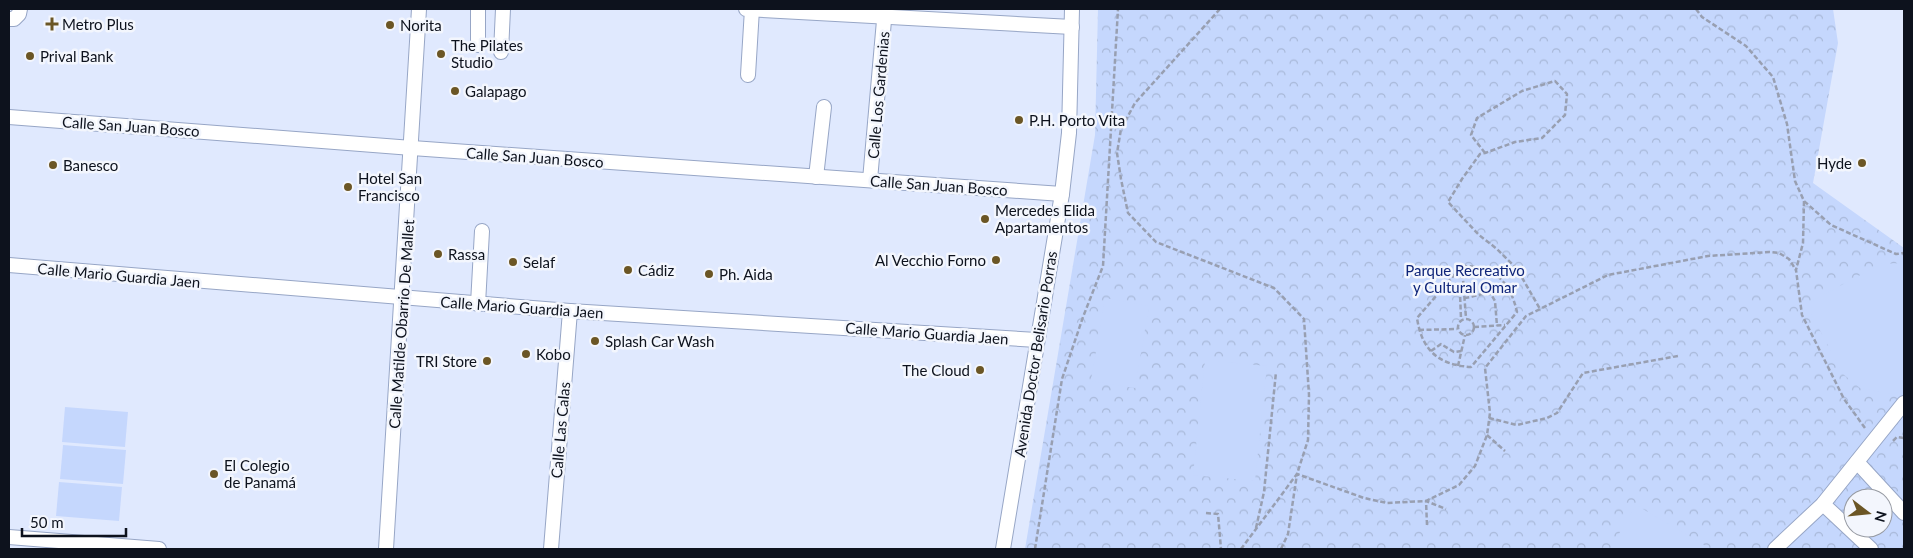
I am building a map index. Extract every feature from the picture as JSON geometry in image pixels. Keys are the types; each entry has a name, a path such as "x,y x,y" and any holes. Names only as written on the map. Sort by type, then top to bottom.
{"street":[{"path":"9,19 14,19 19,14 20,9"},
{"name":"Calle Matilde Obarrio De Mallet","path":"386,549 419,9"},
{"path":"478,9 478,45"},
{"path":"500,52 503,9"},
{"path":"746,9 885,13 1072,27"},
{"path":"748,75 752,9"},
{"name":"Avenida Doctor Belisario Porras","path":"1003,549 1062,194 1069,133 1072,9"},
{"name":"Calle Los Gardenias","path":"870,180 885,13"},
{"path":"816,177 824,107"},
{"name":"Calle San Juan Bosco","path":"9,117 412,148 1062,194"},
{"path":"478,304 482,230"},
{"name":"Calle Mario Guardia Jaen","path":"9,265 570,311 1037,340"},
{"name":"Calle Las Calas","path":"550,549 570,311"},
{"path":"1775,549 1824,504 1903,408"},
{"path":"1857,462 1904,513"},
{"path":"1824,504 1871,549"},
{"path":"9,537 159,549"}],"path":[{"path":"1035,549 1062,379 1103,266 1118,9"},
{"path":"1220,9 1134,103 1121,129 1117,153 1120,179 1128,213 1156,242 1274,288 1304,319 1309,395 1308,440 1297,474 1288,534 1281,549"},
{"path":"1696,9 1702,17 1746,46 1773,77 1787,124 1795,181 1804,201 1831,225 1896,254 1904,252"},
{"path":"1485,153 1471,135 1478,118 1522,91 1540,84 1554,81 1567,94 1564,115 1542,138 1515,142 1485,153 1480,154 1448,202 1479,235 1517,269 1540,309"},
{"path":"1804,201 1803,243 1796,270 1802,315 1846,403 1875,440"},
{"path":"1426,502 1459,485 1475,466 1486,435 1489,418 1485,368 1526,316 1608,275 1708,256 1779,252 1789,259 1796,270"},
{"path":"1462,266 1466,318"},
{"path":"1462,266 1473,266 1491,272 1504,282 1510,290 1517,312 1471,367 1448,363 1431,351 1423,341 1417,318 1462,266"},
{"path":"1442,289 1456,288 1460,293 1461,320 1458,324 1458,329 1460,333 1465,335 1472,332 1474,327 1473,322 1466,318"},
{"path":"1464,298 1475,297 1482,293 1491,294 1495,301 1497,326"},
{"path":"1461,320 1466,318"},
{"path":"1474,327 1506,325"},
{"path":"1419,330 1458,329"},
{"path":"1458,366 1465,335"},
{"path":"1431,351 1441,344 1454,352 1462,351"},
{"path":"1489,418 1517,425 1547,418 1557,413 1583,373 1678,356"},
{"path":"1255,532 1264,492 1276,372"},
{"path":"1486,435 1505,451"},
{"path":"1297,474 1364,498 1387,504 1426,502 1446,509"},
{"path":"1241,549 1297,474"},
{"path":"1426,502 1427,525"},
{"path":"1206,513 1218,514 1221,549"}],"green space":[{"name":"Parque Recreativo y Cultural Omar","path":"1098,9 1833,9 1838,43 1813,183 1904,248 1904,549 1025,549 1095,135"},
{"path":"1904,263 1904,392 1889,394 1860,388 1843,374 1806,304 1881,264"},
{"path":"1105,298 1149,306 1135,388 1091,381"},
{"path":"1205,360 1267,366 1255,481 1193,475"},
{"path":"65,407 128,412 125,447 62,442"},
{"path":"63,445 126,450 123,484 60,479"},
{"path":"59,482 122,487 119,521 56,516"},
{"path":"1636,505 1706,546 1704,549 1610,549"}],"place":[{"name":"Metro Plus","path":"52,24"},
{"name":"Norita","path":"390,25"},
{"name":"The Pilates Studio","path":"441,54"},
{"name":"Prival Bank","path":"30,56"},
{"name":"Galapago","path":"455,91"},
{"name":"P.H. Porto Vita","path":"1019,120"},
{"name":"Hyde","path":"1862,163"},
{"name":"Banesco","path":"53,165"},
{"name":"Hotel San Francisco","path":"348,187"},
{"name":"Mercedes Elida Apartamentos","path":"985,219"},
{"name":"Rassa","path":"438,254"},
{"name":"Al Vecchio Forno","path":"996,260"},
{"name":"Selaf","path":"513,262"},
{"name":"Cádiz","path":"628,270"},
{"name":"Ph. Aida","path":"709,274"},
{"name":"Splash Car Wash","path":"595,341"},
{"name":"Kobo","path":"526,354"},
{"name":"TRI Store","path":"487,361"},
{"name":"The Cloud","path":"980,370"},
{"name":"El Colegio de Panamá","path":"214,474"}]}
